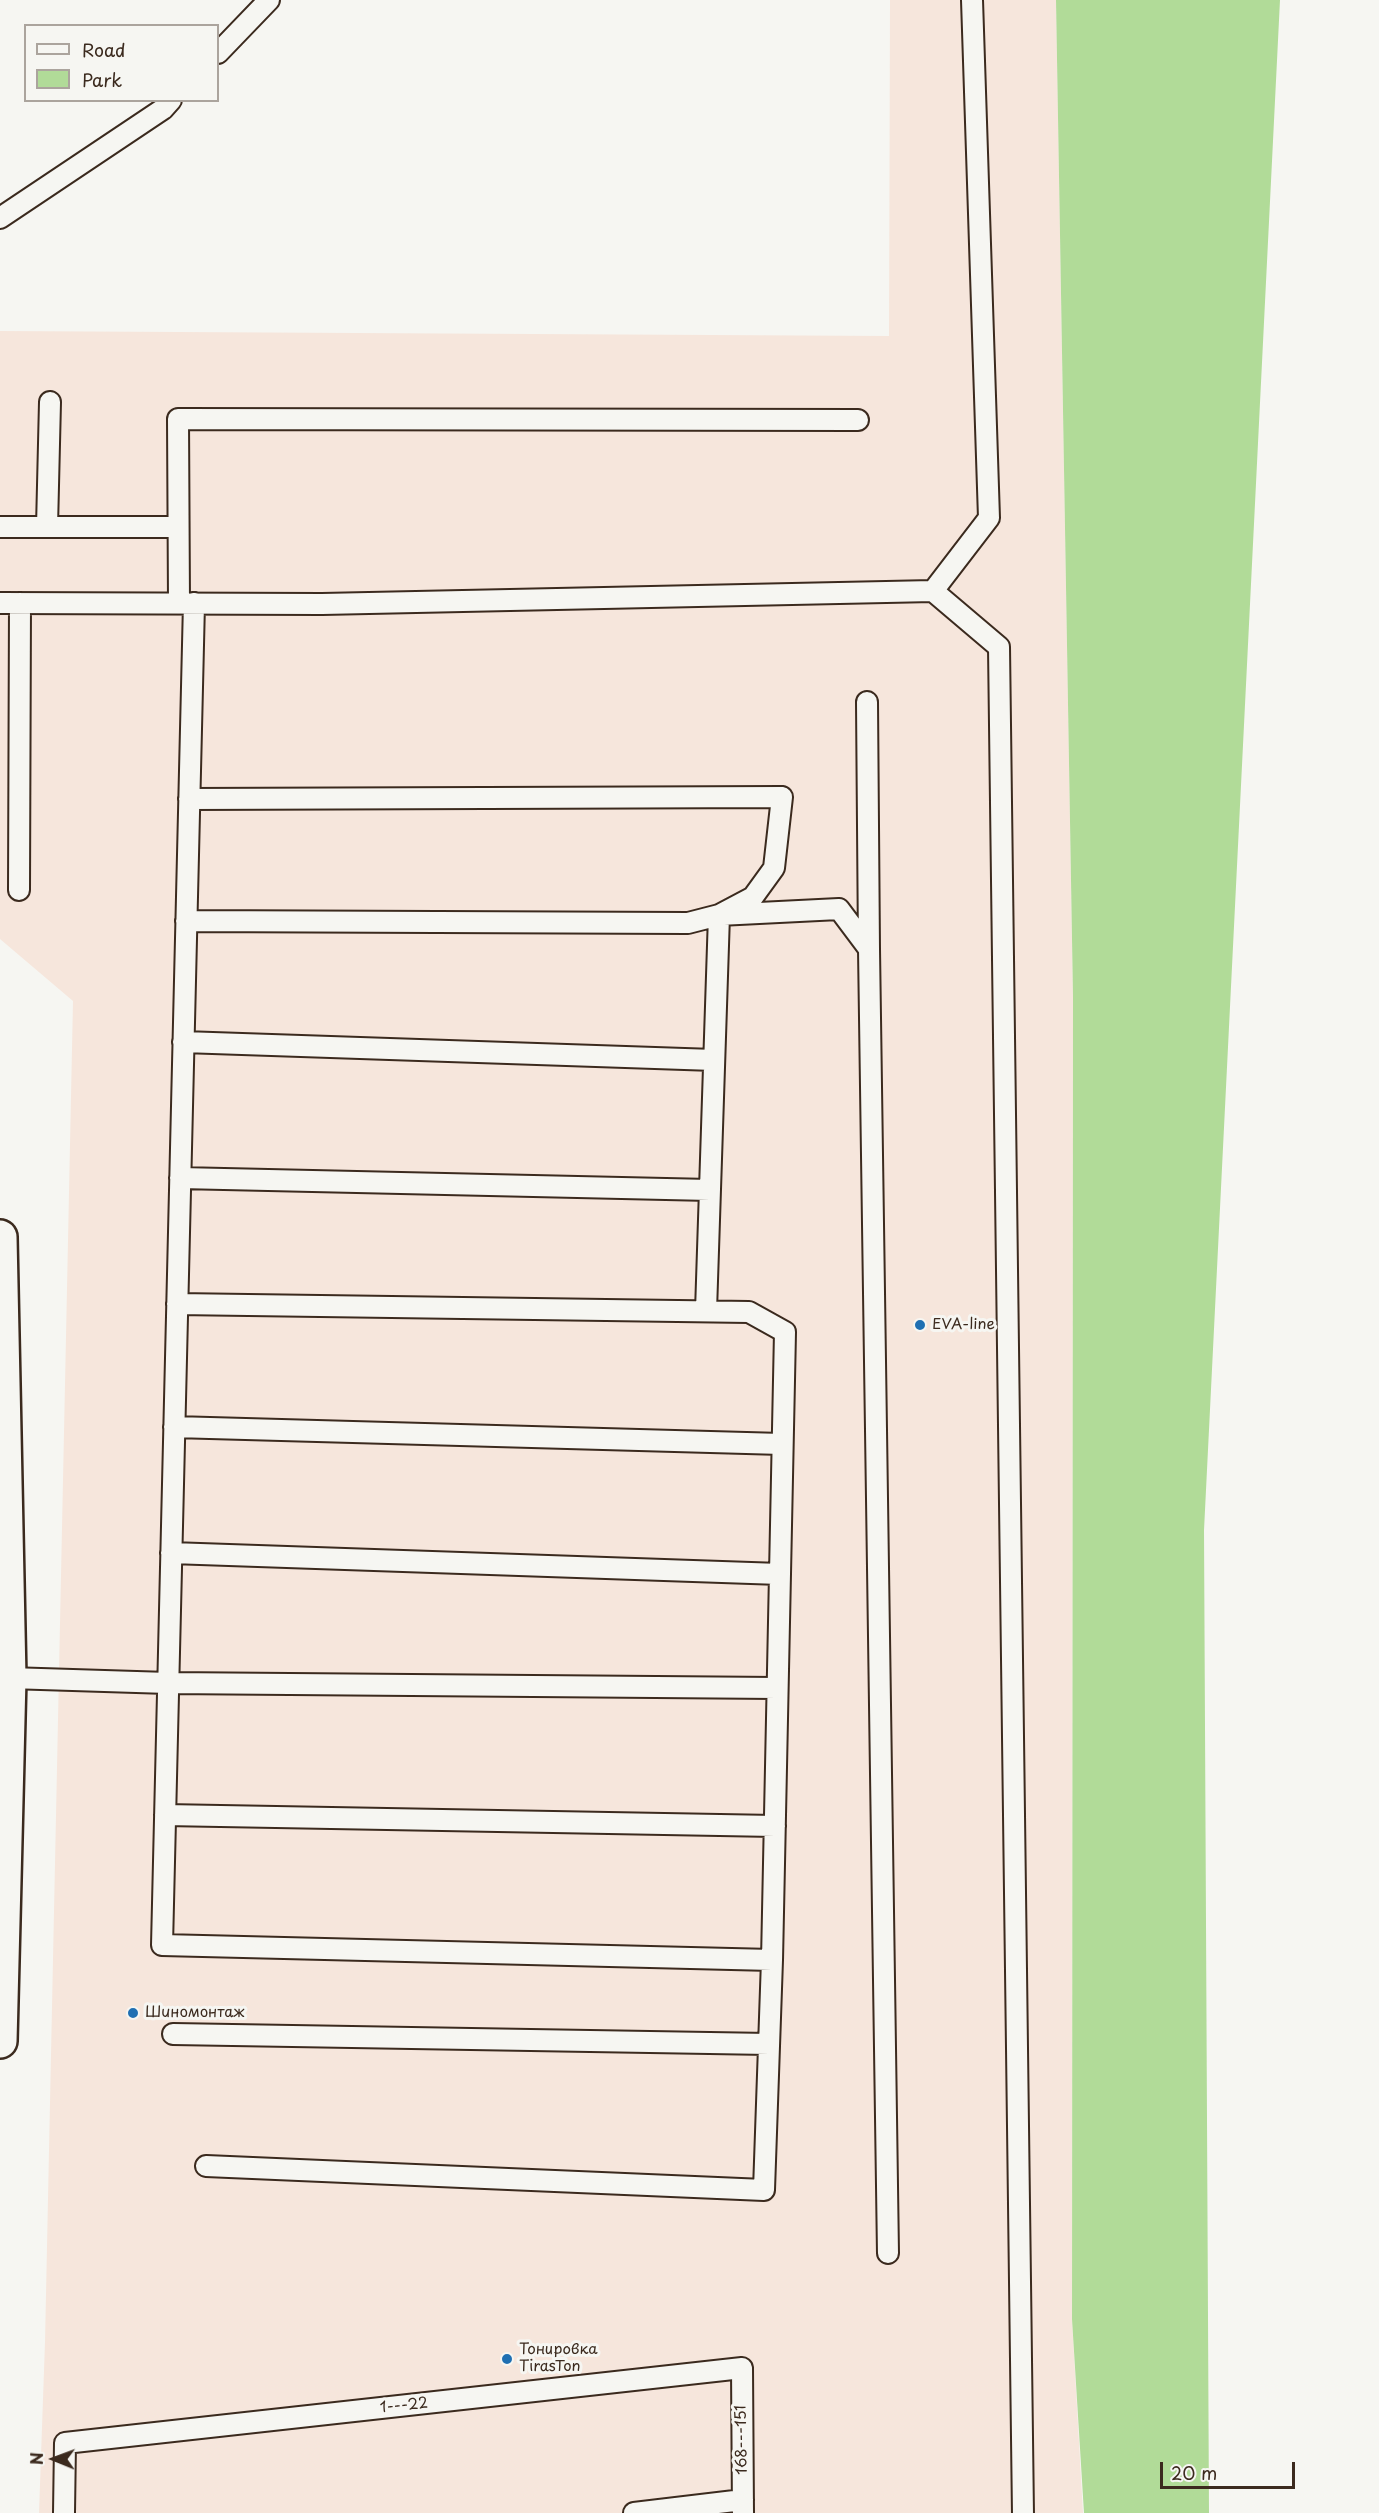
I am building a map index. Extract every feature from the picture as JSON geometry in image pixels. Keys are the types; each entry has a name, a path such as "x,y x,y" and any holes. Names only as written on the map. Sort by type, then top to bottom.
{"street":[{"path":"0,1237 9,1678 0,2042"}],"lane":[{"path":"219,52 269,0"},
{"path":"933,591 989,518 972,0"},
{"path":"0,218 163,109 169,102"},
{"path":"47,526 50,402"},
{"path":"772,1960 162,1945 189,799 187,603 178,527 178,419 858,420"},
{"path":"0,526 178,527"},
{"path":"0,603 334,603 933,591 999,647 1023,2513"},
{"path":"19,890 20,603"},
{"path":"867,702 888,2253"},
{"path":"189,799 782,797 774,868 753,897 719,915"},
{"path":"186,921 688,923 719,915 839,909 869,950"},
{"path":"706,1311 719,915"},
{"path":"183,1042 714,1060"},
{"path":"180,1178 710,1190"},
{"path":"177,1304 750,1312 785,1332 772,1960 764,2190 206,2166"},
{"path":"174,1428 782,1444"},
{"path":"171,1553 780,1574"},
{"path":"9,1678 168,1683 777,1688"},
{"path":"165,1815 775,1826"},
{"path":"173,2034 769,2044"},
{"name":"1---22","path":"64,2513 66,2443 741,2368"},
{"name":"168---151","path":"741,2368 743,2506"},
{"path":"634,2513 743,2506"}],"shaded area":[{"path":"890,0 1056,0 1073,997 1072,2319 1083,2513 39,2513 45,2342 73,1001 0,939 0,331 889,336"}],"green space":[{"path":"1056,0 1280,0 1204,1530 1209,2513 1084,2513 1072,2319 1073,997"}],"place":[{"name":"EVA-line","path":"920,1325"},
{"name":"Шиномонтаж","path":"133,2013"},
{"name":"Тонировка TirasTon","path":"507,2359"}]}
